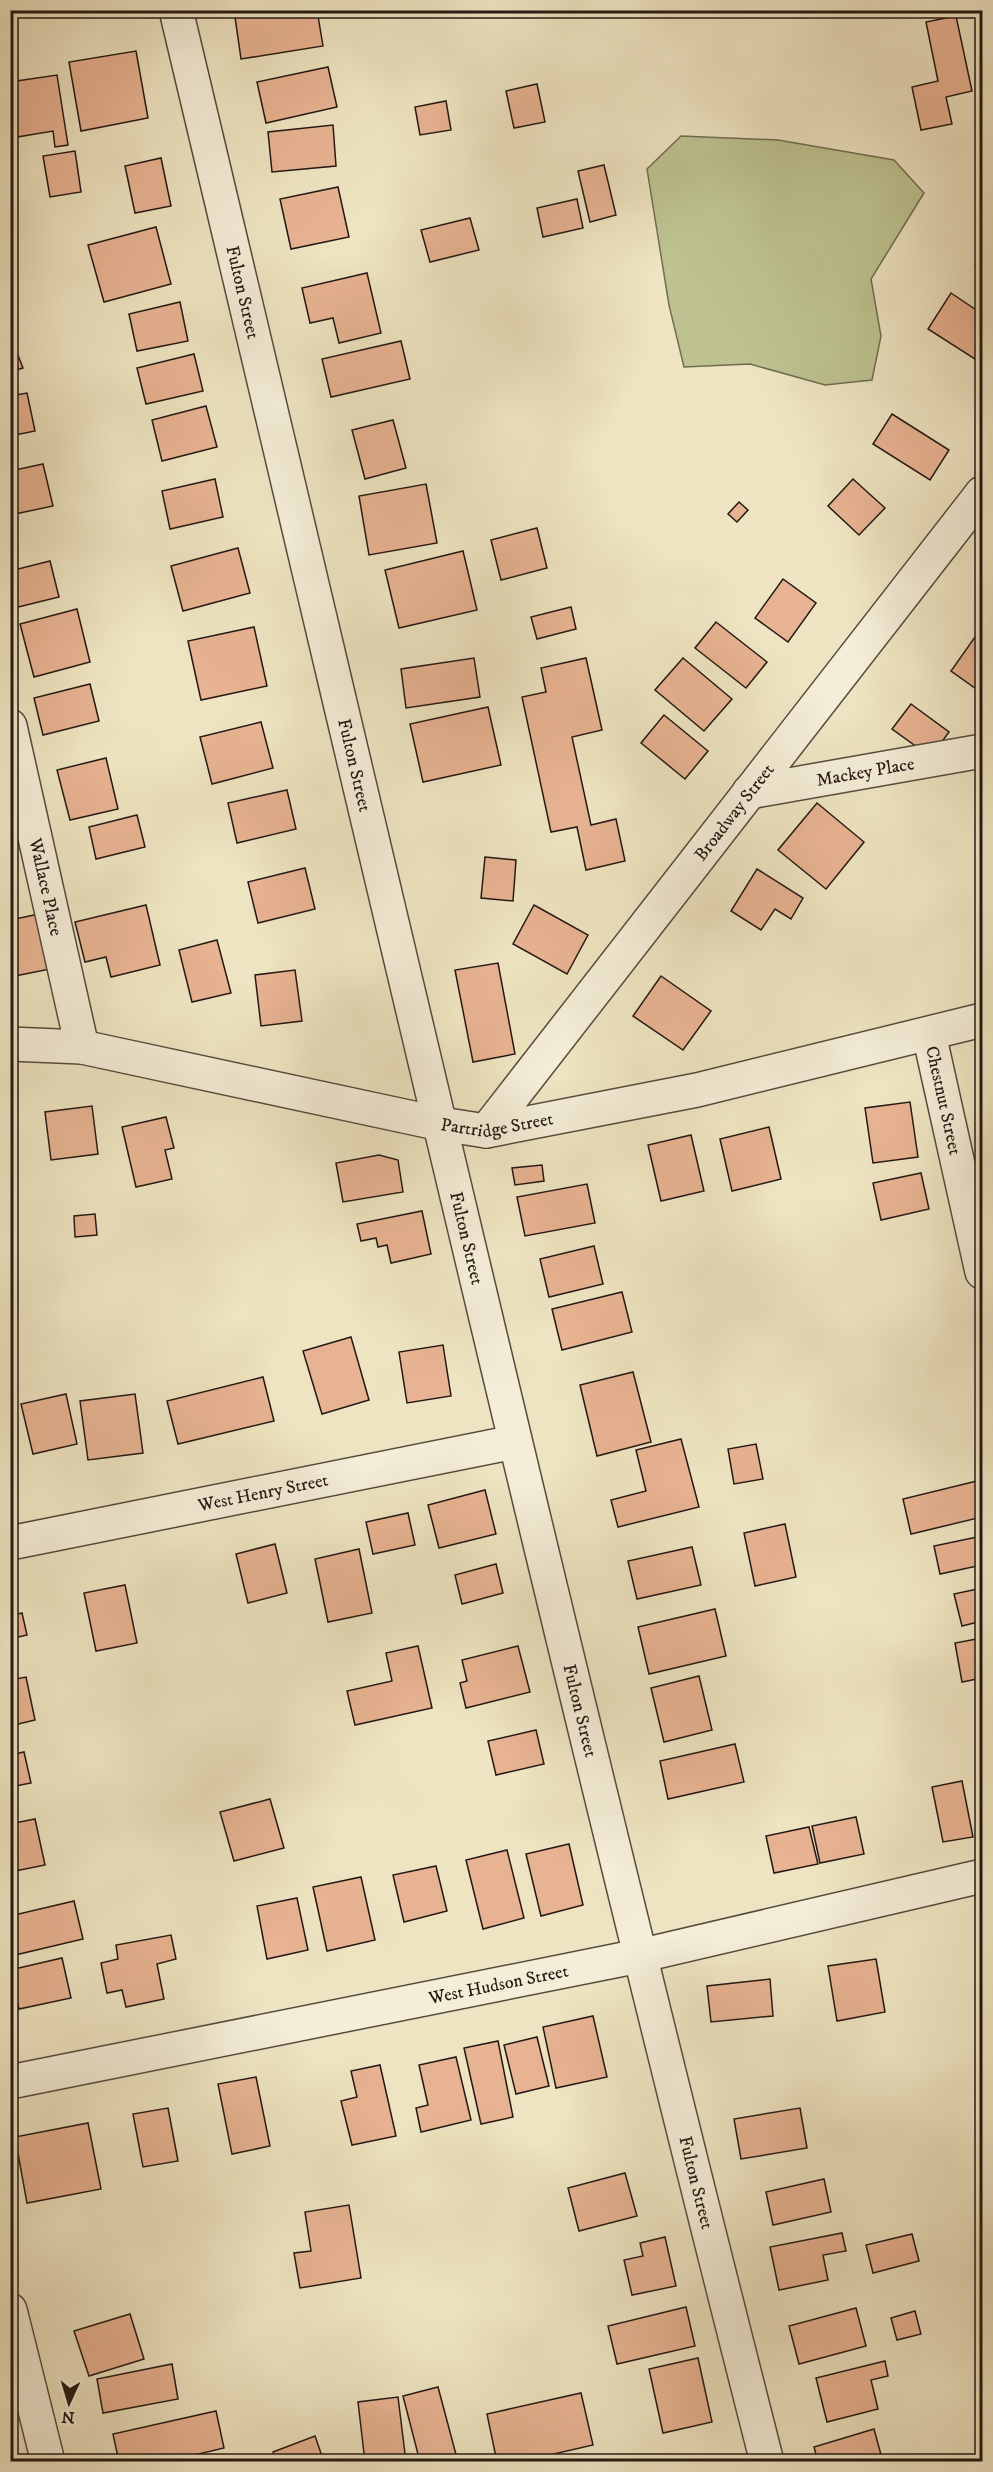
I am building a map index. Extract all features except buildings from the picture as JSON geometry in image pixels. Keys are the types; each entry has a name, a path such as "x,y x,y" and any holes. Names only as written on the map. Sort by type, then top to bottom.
{"street":[{"name":"Fulton Street","path":"176,10 441,1124 514,1442 763,2461"},
{"name":"Broadway Street","path":"486,1131 982,493"},
{"name":"Wallace Place","path":"10,726 82,1047"},
{"name":"Mackey Place","path":"749,792 982,751"},
{"name":"Partridge Street","path":"10,1044 82,1047 441,1124 486,1131 697,1090 982,1020"},
{"name":"Chestnut Street","path":"929,1034 982,1272"},
{"name":"West Henry Street","path":"10,1543 514,1442"},
{"name":"West Hudson Street","path":"10,2082 639,1956 982,1875"},
{"path":"10,2310 48,2462"}],"green space":[{"path":"681,136 778,140 894,160 924,193 871,279 881,336 872,380 825,385 750,364 684,367 669,305 647,169"}]}
